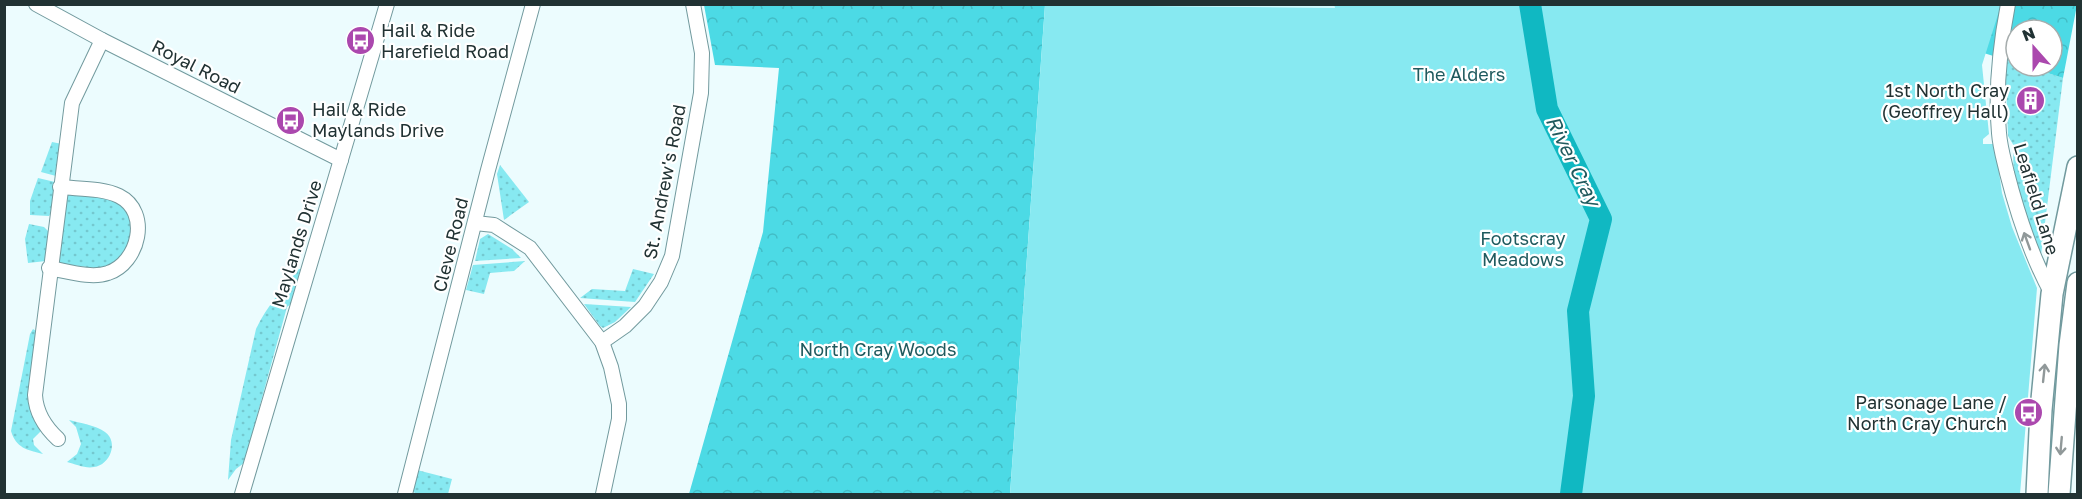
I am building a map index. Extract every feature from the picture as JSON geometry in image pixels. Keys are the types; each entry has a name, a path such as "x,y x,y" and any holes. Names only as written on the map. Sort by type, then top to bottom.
{"main road":[{"path":"2037,495 2041,410 2052,294 2078,167"},
{"path":"2058,495 2070,345 2078,283"}],"street":[{"name":"Royal Road","path":"36,4 102,40 341,160"},
{"name":"Cleve Road","path":"405,495 533,4"},
{"name":"St. Andrew's Road","path":"602,342 625,326 645,306 661,282 672,256 701,93 702,54 693,4"},
{"name":"Leafield Lane","path":"2008,4 1997,98 2000,139 2014,201 2027,241 2052,294"},
{"name":"Maylands Drive","path":"242,495 341,160 383,6"},
{"path":"58,439 47,429 40,417 34,398 72,102 102,40"},
{"path":"50,268 100,275 112,272 132,256 136,246 137,221 122,197 112,193 60,187"},
{"path":"475,223 494,225 530,248 602,342 611,367 619,404 617,429 603,495"}],"shaded area":[{"path":"1334,4 1335,8 1076,5"}],"green space":[{"name":"Footscray Meadows","path":"1334,4 2001,5 1982,65 1989,134 1983,139 1983,144 1995,144 2002,193 2012,227 2037,288 2020,494 1010,494 1045,5 1335,8"},
{"name":"North Cray Woods","path":"704,5 1045,5 1010,494 689,494 763,232 779,68 715,65"},
{"path":"1966,5 2077,5 2064,73 2064,18 2004,18 2004,59 1961,46"},
{"path":"2006,78 2063,78 2041,255 2017,188 2013,160 2014,146 2008,136"},
{"path":"52,142 62,144 56,176 41,172"},
{"path":"500,165 529,202 504,220 497,174"},
{"path":"38,178 55,182 52,211 49,216 30,215 30,201"},
{"path":"66,193 115,198 130,218 132,230 126,255 103,269 63,264 58,261"},
{"path":"29,224 44,227 49,232 46,261 28,263 25,239"},
{"path":"488,234 512,249 521,258 475,261 480,239"},
{"path":"525,261 514,271 490,273 484,294 466,290 473,265"},
{"path":"299,269 302,269 292,303 287,307 244,463 228,480 231,440 256,329 270,305"},
{"path":"633,269 654,274 635,302 580,298 592,289 625,291"},
{"path":"584,304 631,307 615,322 603,328"},
{"path":"33,329 36,331 30,394 35,418 41,431 33,439 34,445 43,454 19,445 11,431 30,334"},
{"path":"69,420 97,428 109,436 112,447 104,462 100,465 84,467 67,462 77,454 81,444 76,427"},
{"path":"417,470 452,479 448,494 415,494 413,489"}],"waterway":[{"name":"River Cray","path":"1530,4 1547,109 1601,219 1578,311 1584,396 1571,494"}],"place":[{"name":"Hail & Ride Harefield Road","path":"360,41"},
{"name":"1st North Cray (Geoffrey Hall)","path":"2030,101"},
{"name":"Hail & Ride Maylands Drive","path":"291,120"},
{"name":"Parsonage Lane / North Cray Church","path":"2028,413"}],"park label":[{"name":"The Alders","path":"1459,75"}]}
